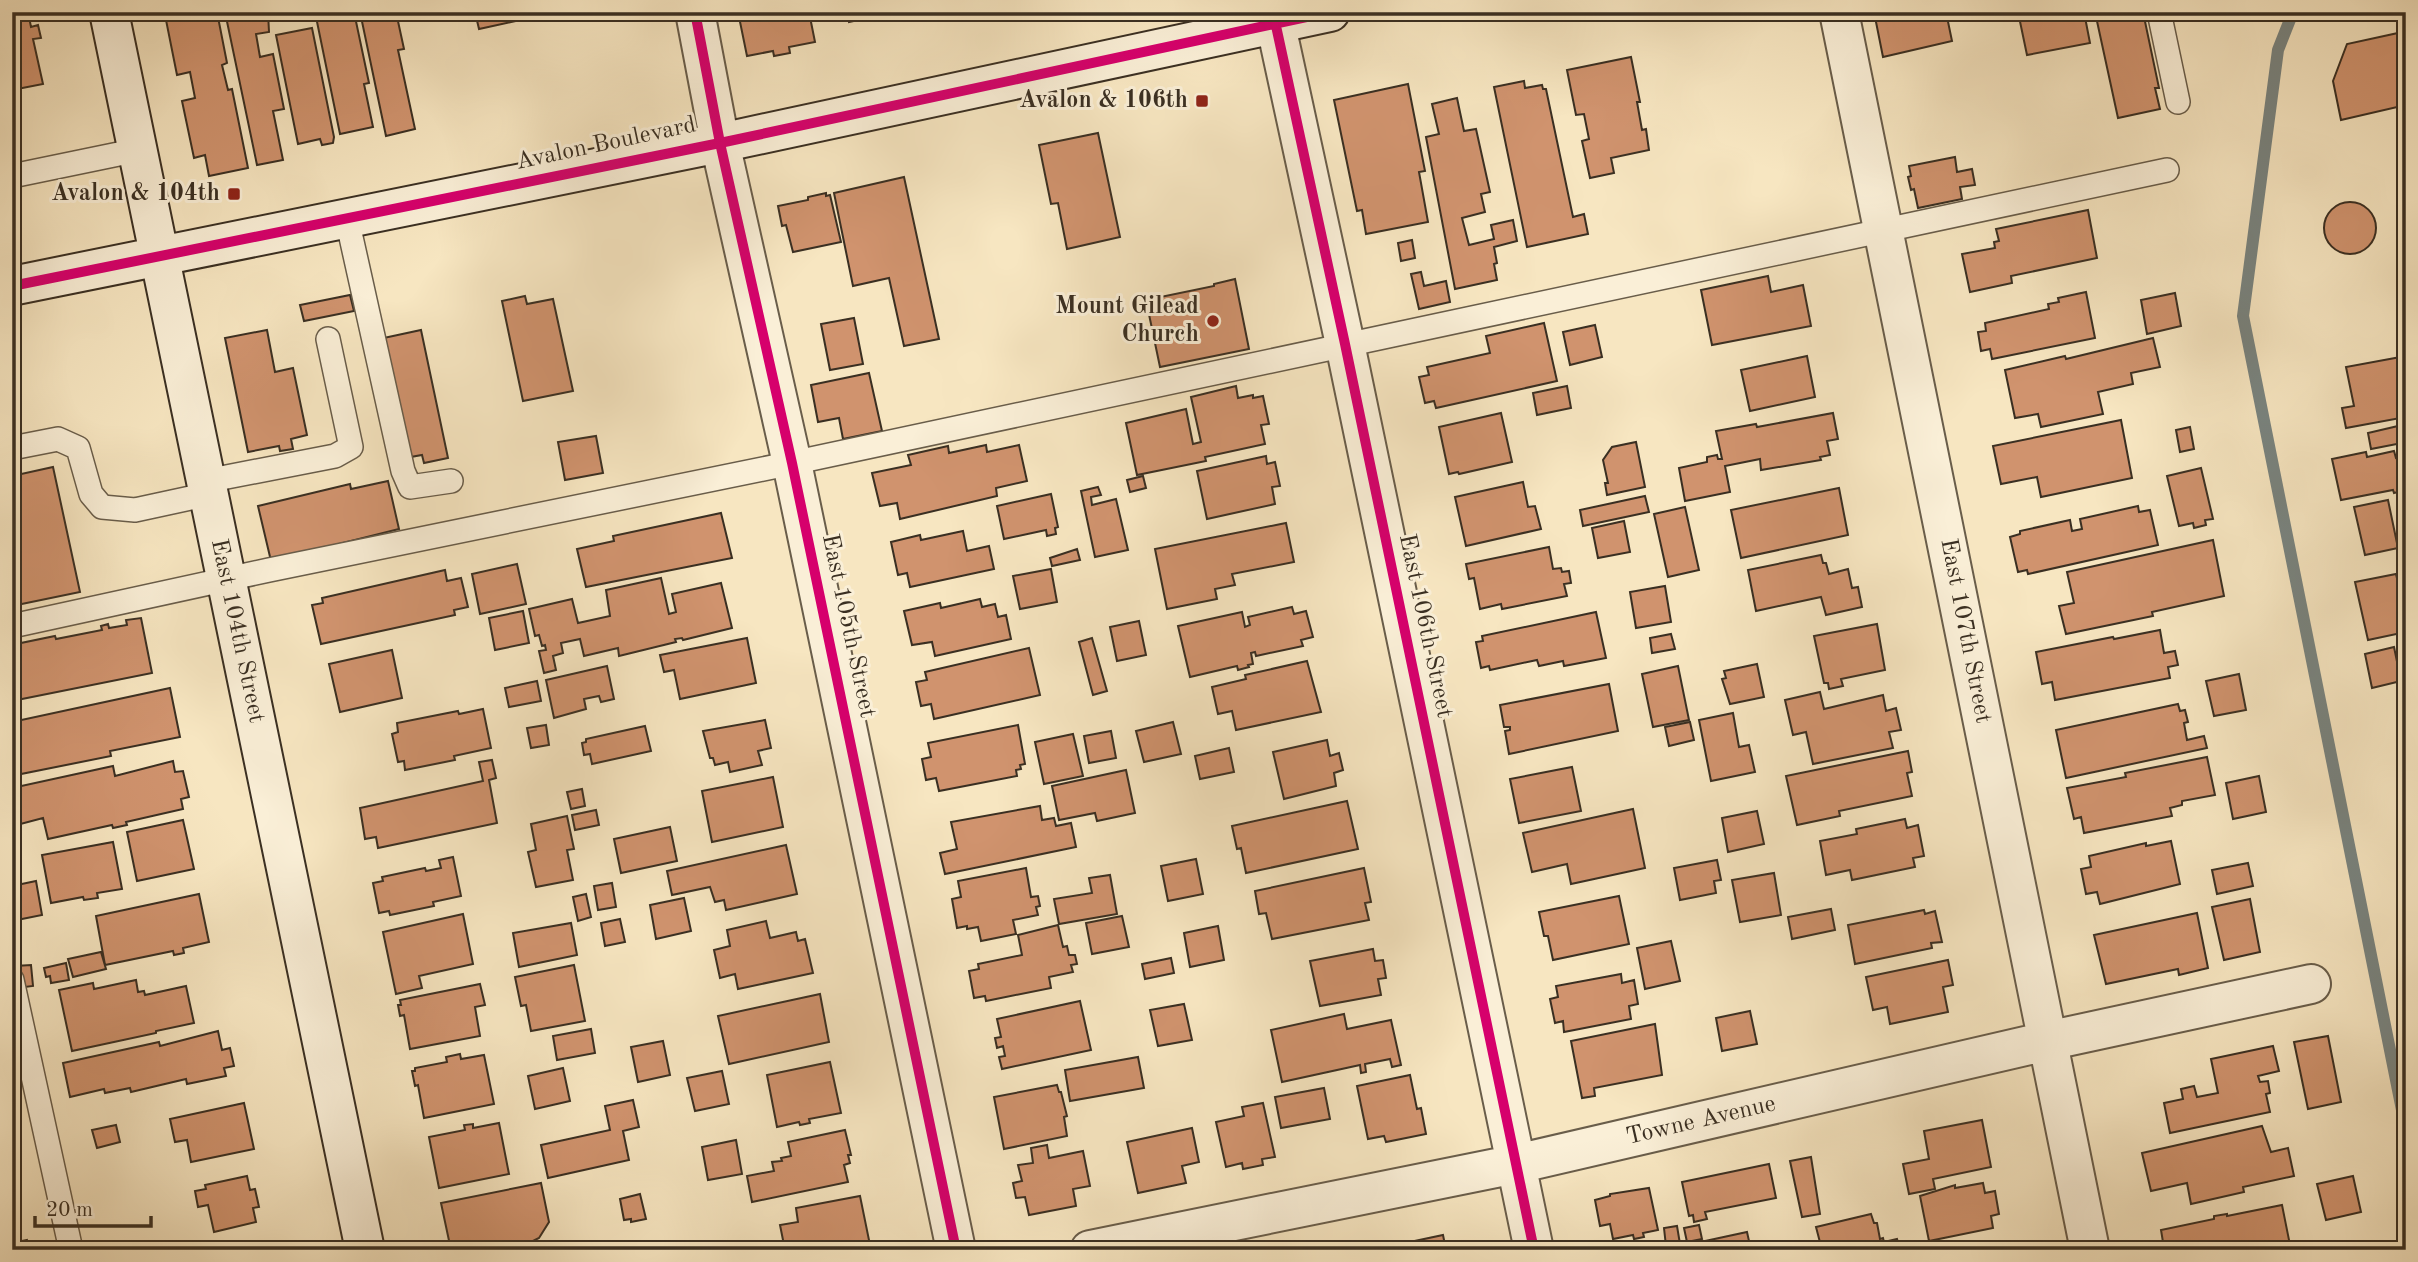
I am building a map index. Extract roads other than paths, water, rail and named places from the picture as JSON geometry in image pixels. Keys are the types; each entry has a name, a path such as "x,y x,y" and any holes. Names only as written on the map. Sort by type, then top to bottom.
{"street":[{"name":"East 104th Street","path":"109,12 365,1250"},
{"name":"East 105th Street","path":"695,12 720,142 792,463 956,1250"},
{"name":"Avalon Boulevard","path":"12,286 720,142 1274,18 1330,12"},
{"name":"East 107th Street","path":"1839,12 2090,1250"},
{"name":"East 106th Street","path":"1274,18 1345,344 1534,1250"},
{"name":"Towne Avenue","path":"1090,1250 1516,1164 2048,1041 2311,984"}],"lane":[{"path":"2159,12 2178,102"},
{"path":"12,176 138,150"},
{"path":"12,625 792,463 2167,170"},
{"path":"347,219 403,471 410,487 451,481"},
{"path":"12,448 58,439 78,448 91,494 102,507 135,510 207,487 335,456 351,447 328,338"},
{"path":"12,980 71,1250"}],"waterway":[{"path":"2293,12 2278,50 2243,316 2406,1130"}],"place":[{"name":"Avalon & 106th","path":"1202,101"},
{"name":"Avalon & 104th","path":"234,194"},
{"name":"Mount Gilead Church","path":"1213,321"}]}
